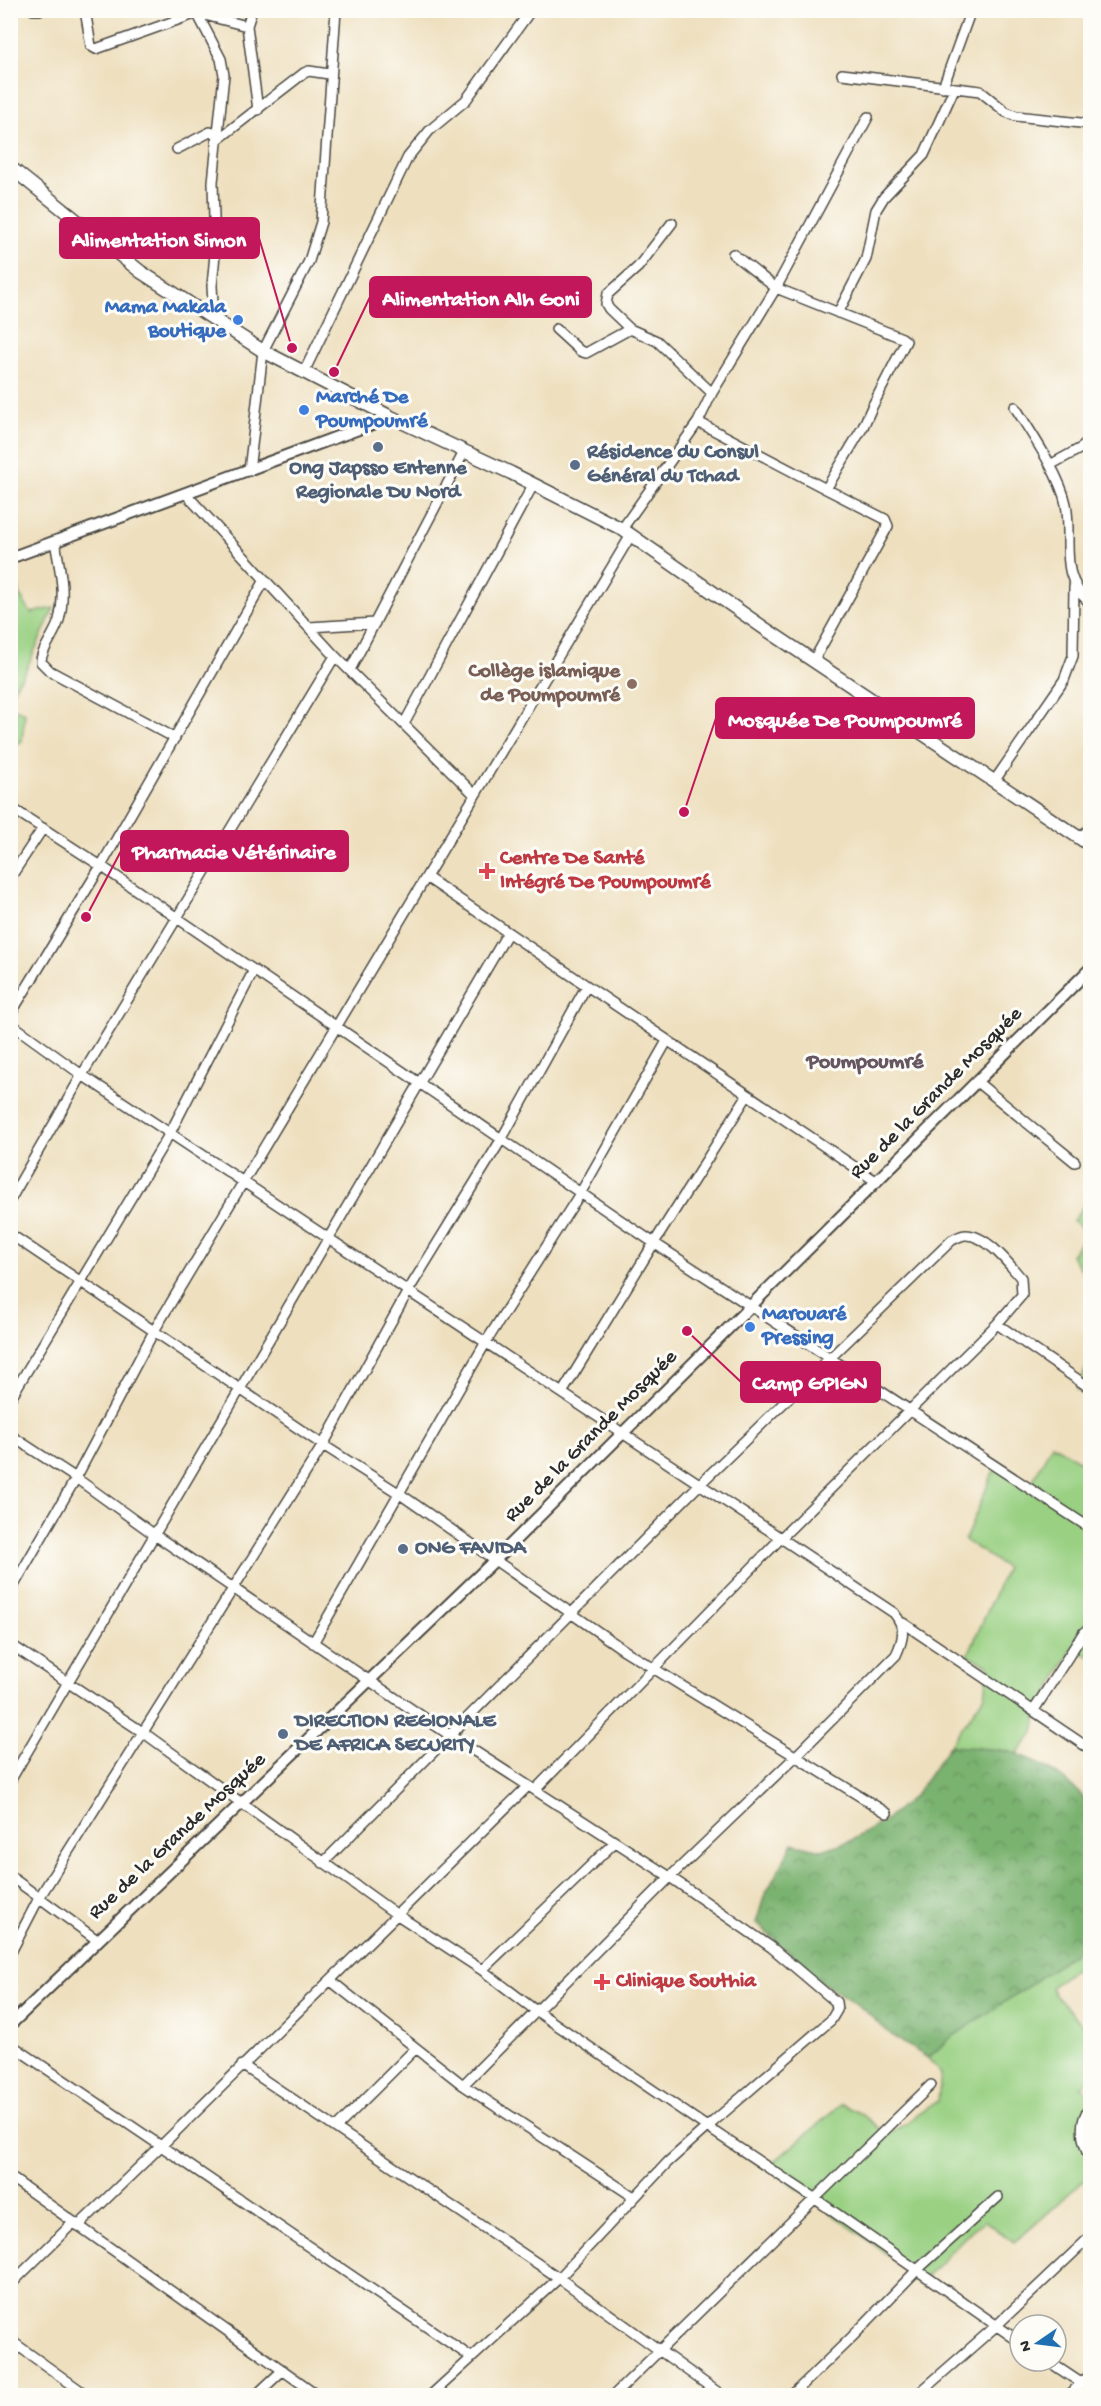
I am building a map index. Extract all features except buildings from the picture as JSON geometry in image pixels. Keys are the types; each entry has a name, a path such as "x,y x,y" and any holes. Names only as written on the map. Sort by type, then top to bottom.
{"main road":[{"path":"10,167 141,272 262,351 626,532 764,628 1085,842"}],"street":[{"path":"33,10 40,10"},
{"path":"85,10 92,46 96,49 197,14 247,26"},
{"path":"252,10 247,26 258,110"},
{"path":"249,471 262,351 316,244 324,198 329,74 336,10"},
{"path":"304,372 408,157 430,129 466,100 531,10"},
{"path":"943,87 971,10"},
{"path":"197,14 224,67 224,95 213,182 214,319"},
{"path":"217,137 258,110 304,73 329,74"},
{"path":"842,74 980,91 1006,112 1016,116 1090,124"},
{"path":"838,313 866,259 876,210 884,197 924,155 954,89"},
{"path":"10,1592 76,1478 154,1331 475,795 626,532 698,422 712,393 776,288 868,117"},
{"path":"177,149 210,132 217,137"},
{"path":"672,223 638,267 608,294 606,304 630,329 657,341 712,393"},
{"path":"733,254 776,288 906,341 863,427 825,489"},
{"path":"556,329 580,351 586,353 630,329"},
{"path":"995,780 1064,680 1073,656 1074,586 1069,568 1066,504 1050,465 1015,407"},
{"path":"10,558 391,417"},
{"path":"698,422 885,519 888,526 814,660"},
{"path":"1050,465 1083,447 1090,437"},
{"path":"350,670 464,452"},
{"path":"404,724 533,485"},
{"path":"186,494 335,656 475,795"},
{"path":"55,542 64,592 55,633 40,658 45,669 175,738"},
{"path":"10,1015 101,866 265,580"},
{"path":"1074,586 1090,603"},
{"path":"309,627 375,623"},
{"path":"10,1200 82,1075 335,656"},
{"path":"10,807 101,866 419,1085 654,1243 1090,1528"},
{"path":"10,878 43,828"},
{"path":"1085,842 1090,828"},
{"path":"426,877 747,1096 878,1182"},
{"path":"10,1781 507,934"},
{"name":"Rue de la Grande Mosquée","path":"10,2025 241,1803 371,1682 878,1182 1090,969"},
{"path":"10,1399 170,1133 254,970"},
{"path":"10,1954 39,1898 235,1589 323,1445 408,1292 501,1140 586,987"},
{"path":"10,1023 82,1075 894,1613 903,1623 1090,1749"},
{"path":"313,1643 486,1342 581,1192 667,1041"},
{"path":"977,1082 1075,1162"},
{"path":"562,1393 747,1096"},
{"path":"10,1234 323,1445 400,1494 653,1668 886,1812"},
{"path":"10,2285 161,2146 242,2065 331,1982 396,1914 532,1788 653,1668 908,1410 997,1324 1022,1295 1022,1278 1001,1254 980,1239 965,1234 952,1240 700,1484 323,1863"},
{"path":"997,1324 1090,1388"},
{"path":"10,1435 451,1736 670,1877 771,1947 836,2002 837,2010 831,2020 668,2162 559,2278 430,2396"},
{"path":"463,2085 896,1655 904,1638 903,1623"},
{"path":"1034,1710 1084,1632"},
{"path":"10,1644 144,1733 396,1914 482,1970 706,2127 814,2198 1008,2334"},
{"path":"482,1970 615,1842"},
{"path":"10,1876 97,1940"},
{"path":"331,1982 463,2085 634,2198"},
{"path":"10,2044 471,2357"},
{"path":"336,2128 416,2048"},
{"path":"242,2065 559,2278 723,2396"},
{"path":"613,2396 931,2085"},
{"path":"1090,2108 1086,2112 1082,2128 1084,2146 1090,2158"},
{"path":"10,2177 319,2396"},
{"path":"791,2396 916,2270 998,2197"},
{"path":"916,2396 996,2326 1090,2237"},
{"path":"10,2340 88,2396"},
{"path":"255,2396 282,2370"},
{"path":"1066,2373 1086,2386"},
{"path":"1068,2396 1086,2386 1090,2375"}],"green space":[{"path":"15,567 20,596 31,613 54,608 25,672 14,688 11,702 10,568"},
{"path":"11,703 15,709 25,713 22,741 15,745 11,742"},
{"path":"1090,1195 1090,1282 1071,1255 1087,1233 1073,1221"},
{"path":"1090,1360 1090,1398 1077,1389"},
{"path":"1052,1444 1090,1467 1090,1657 1073,1647 1037,1716 1034,1733 1016,1755 1007,1751 949,1746 985,1695 989,1666 968,1655 1006,1568 965,1540 997,1463 1031,1484"},
{"path":"949,1746 1005,1751 1028,1758 1064,1780 1090,1806 1090,1941 1027,1987 949,2039 928,2058 894,2037 858,2005 818,1980 756,1923 764,1897 793,1843 822,1850 852,1840 886,1820 916,1794"},
{"path":"1090,1941 1090,1957 1051,1987 1055,1995 1090,2032 1090,2078 1082,2087 1090,2097 1090,2175 1014,2242 985,2221 972,2230 919,2284 892,2258 768,2167 842,2104 860,2113 887,2134 938,2101 941,2074 928,2058 949,2039 1027,1987"}],"place":[{"name":"Mama Makala Boutique","path":"238,320"},
{"name":"Alimentation Simon","path":"292,348"},
{"name":"Alimentation Alh Goni","path":"334,372"},
{"name":"Marché De Poumpoumré","path":"304,410"},
{"name":"Ong Japsso Entenne Regionale Du Nord","path":"378,447"},
{"name":"Résidence du Consul Général du Tchad","path":"575,465"},
{"name":"Collège islamique de Poumpoumré","path":"632,684"},
{"name":"Mosquée De Poumpoumré","path":"684,812"},
{"name":"Centre De Santé Intégré De Poumpoumré","path":"487,871"},
{"name":"Pharmacie Vétérinaire","path":"86,917"},
{"name":"Marouaré Pressing","path":"750,1327"},
{"name":"Camp GPIGN","path":"687,1331"},
{"name":"ONG FAVIDA","path":"403,1549"},
{"name":"DIRECTION REGIONALE DE AFRICA SECURITY","path":"283,1734"},
{"name":"Clinique Southia","path":"602,1982"}],"district":[{"name":"Poumpoumré","path":"865,1063"}]}
